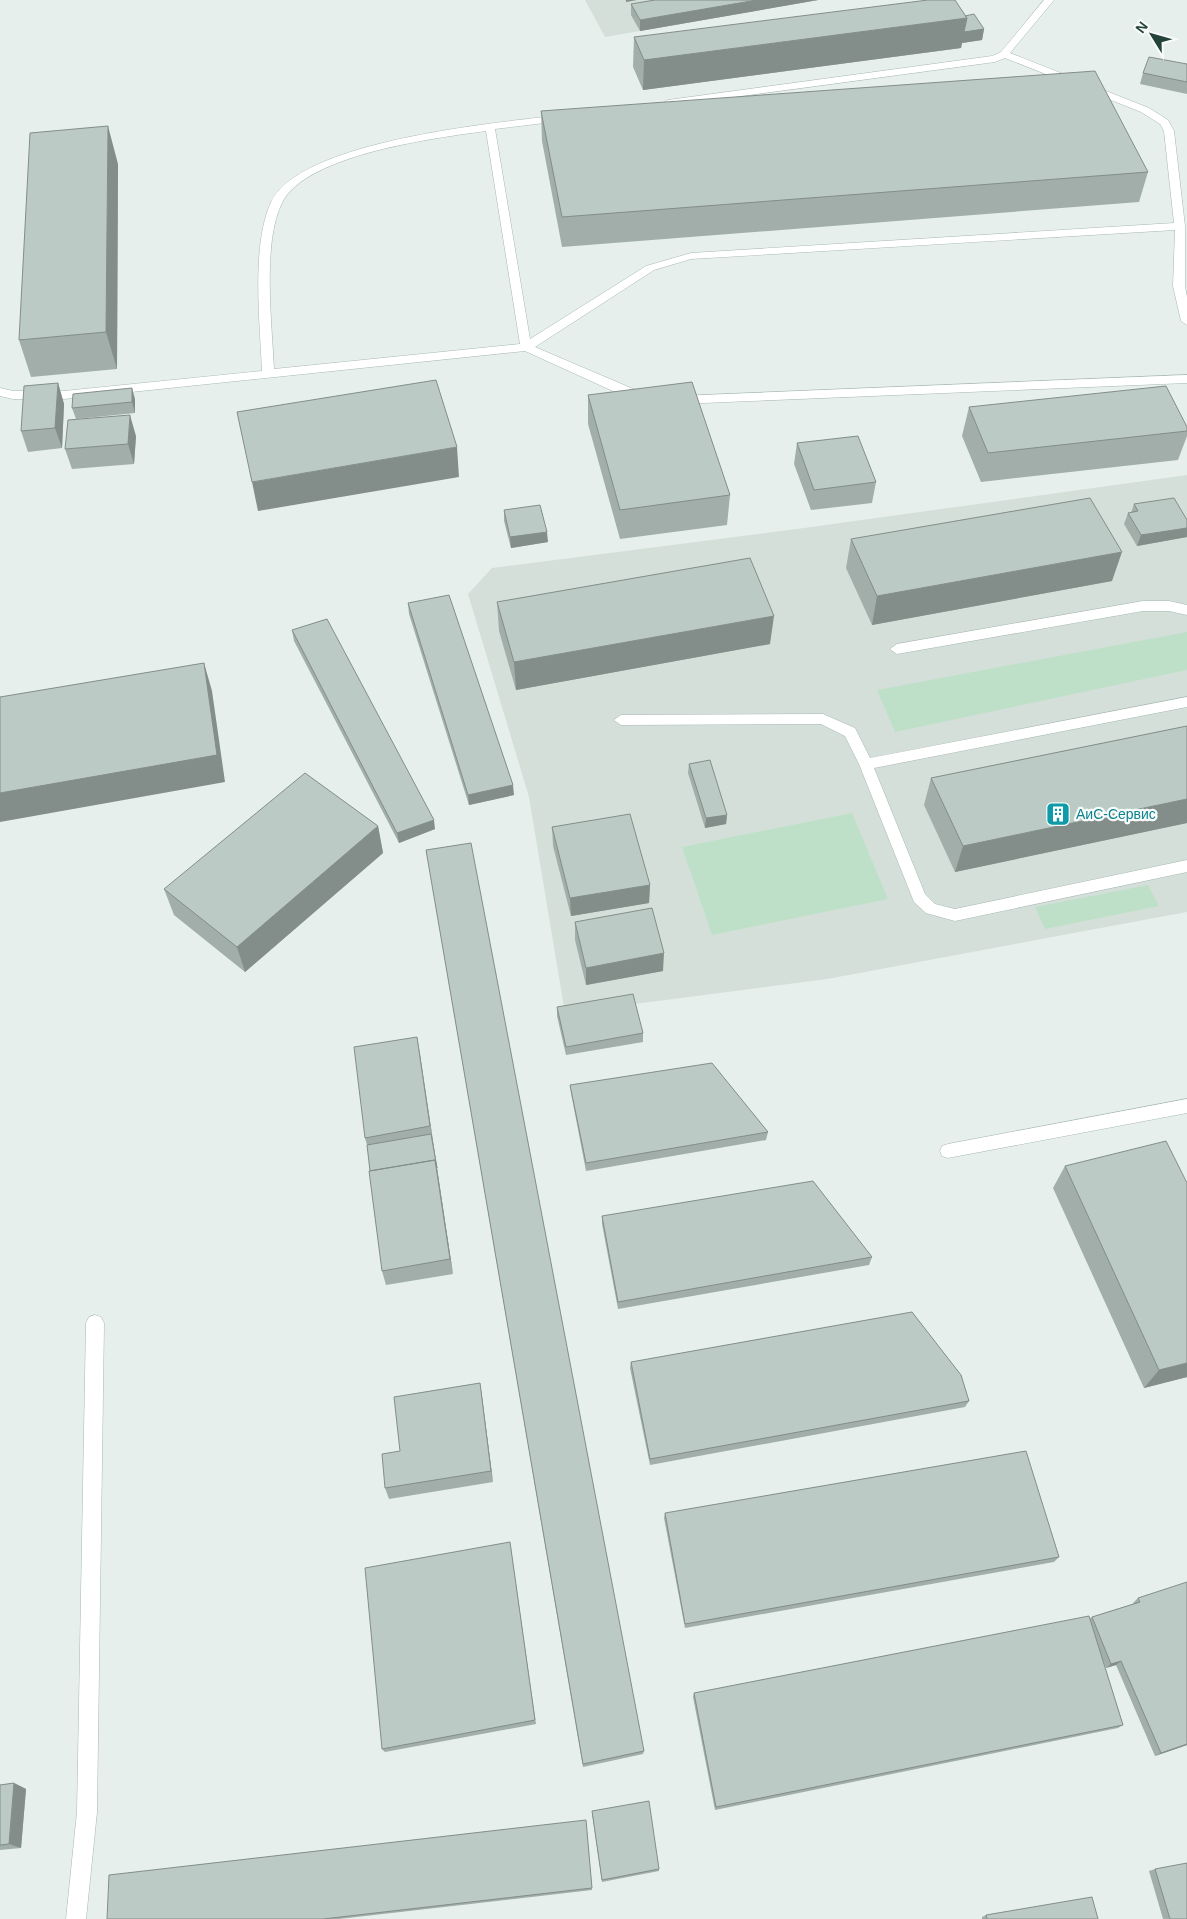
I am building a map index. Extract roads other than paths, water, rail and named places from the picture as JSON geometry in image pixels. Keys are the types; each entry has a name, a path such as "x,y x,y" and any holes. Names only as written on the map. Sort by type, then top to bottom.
{"lane":[{"path":"657,105 982,62 1004,54 1049,0"},
{"path":"1004,54 1145,110 1164,122 1169,132 1180,226 1179,286 1187,321"},
{"path":"268,374 266,238 277,200 289,186 321,166 354,154 430,136 569,116"},
{"path":"490,127 526,347"},
{"path":"0,392 28,396 64,395 526,347 650,268 668,261 691,256 1180,226"},
{"path":"526,347 630,394 654,400"},
{"path":"670,400 1187,379"},
{"path":"897,649 1143,606 1169,606 1187,610"},
{"path":"866,764 1187,702"},
{"path":"620,720 823,719 850,732 866,764 919,898 931,909 955,914 1187,866"},
{"path":"948,1151 1187,1106"},
{"path":"76,1919 86,1812 95,1323"}],"place":[{"name":"АиС-Сервис","path":"1058,814"}]}
